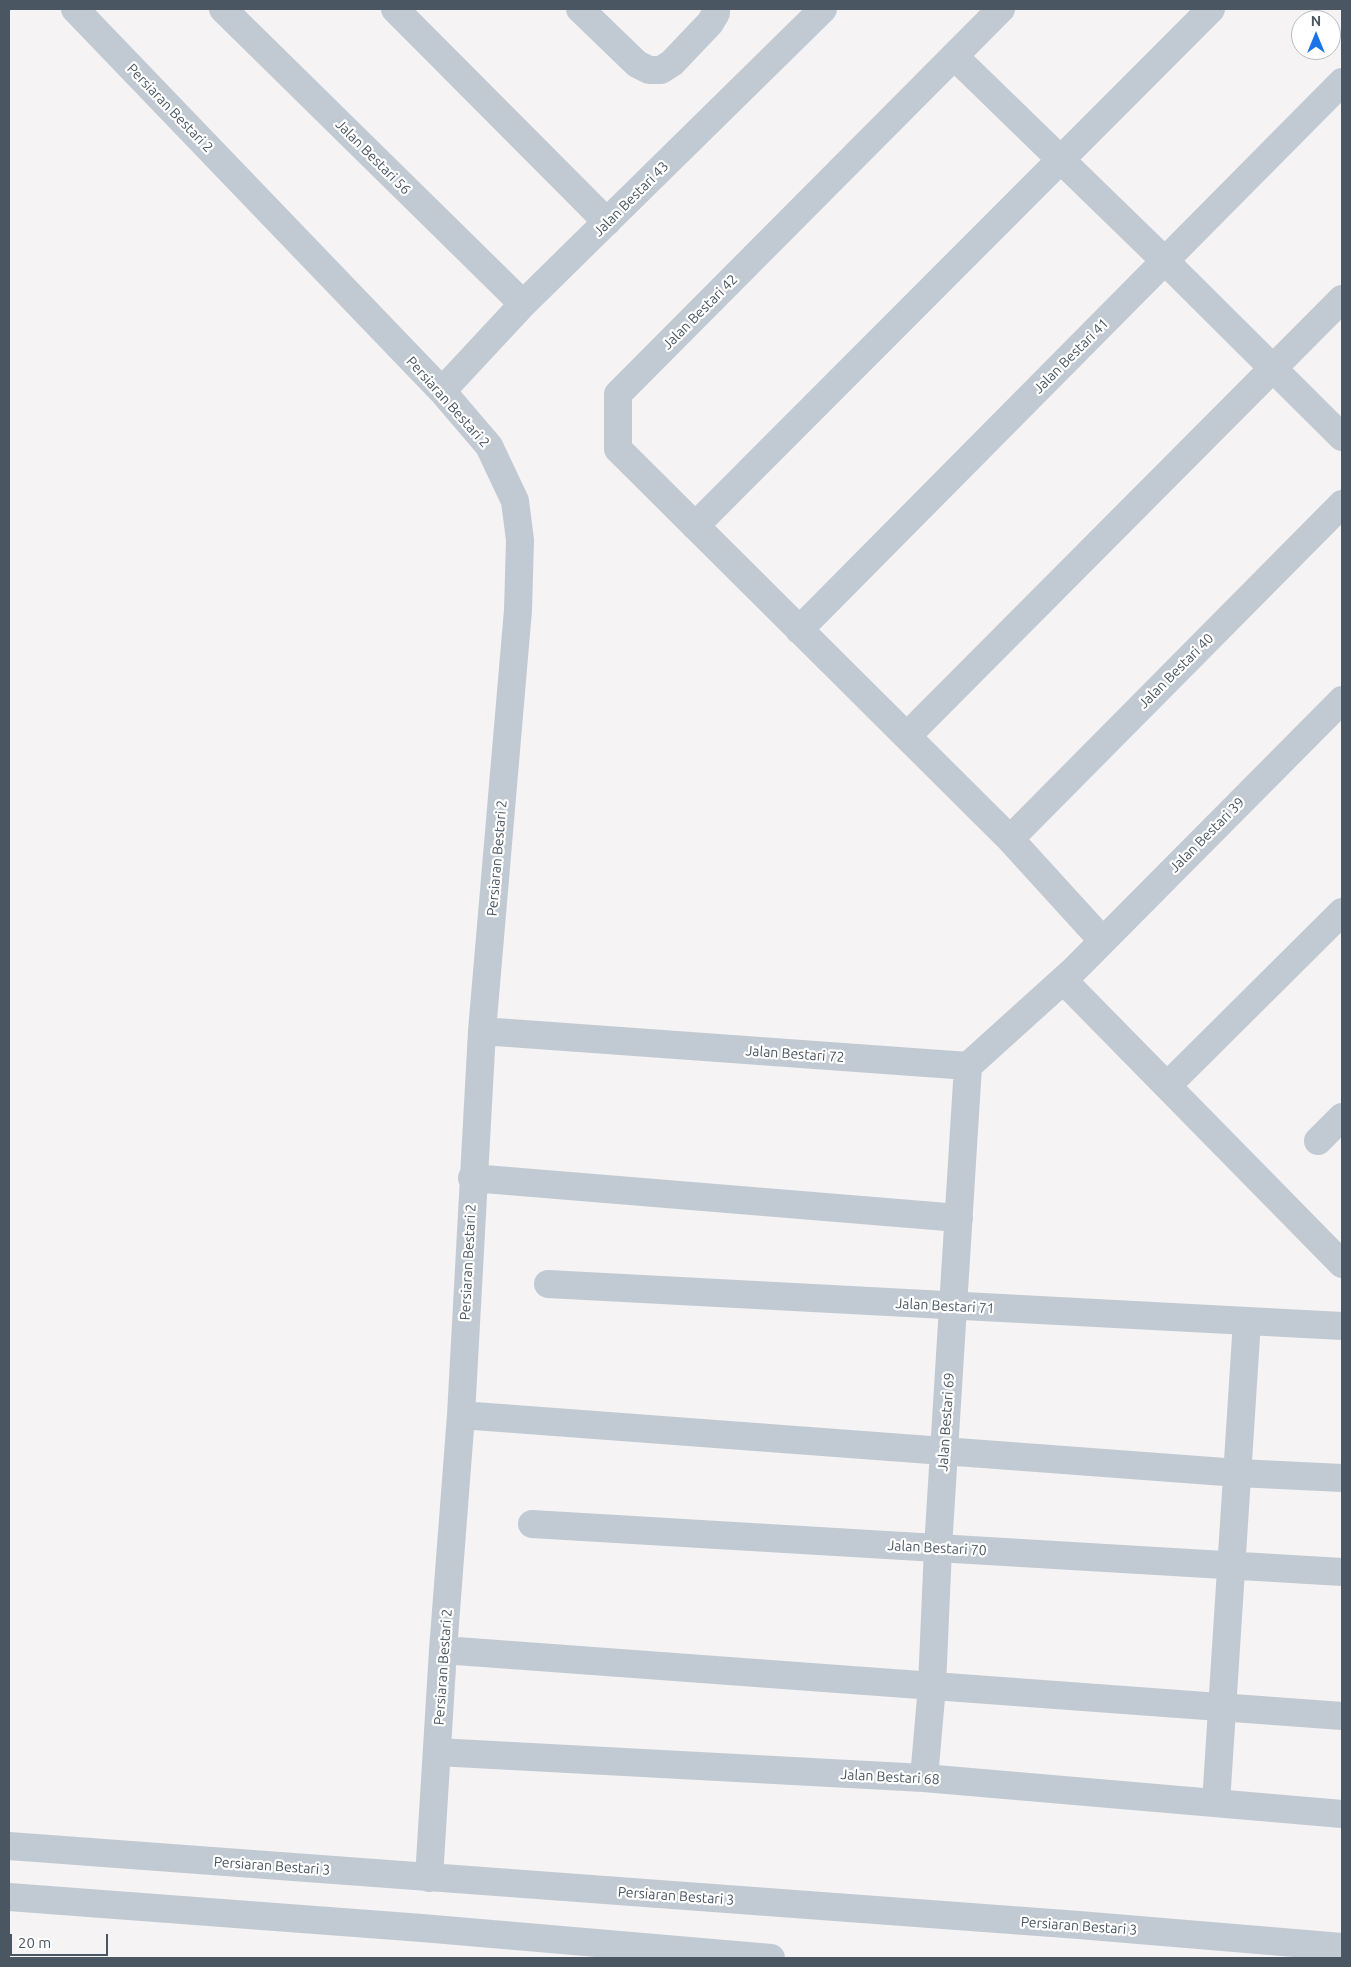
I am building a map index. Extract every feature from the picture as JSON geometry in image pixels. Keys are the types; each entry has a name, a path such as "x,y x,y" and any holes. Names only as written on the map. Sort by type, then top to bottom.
{"street":[{"name":"Persiaran Bestari 2","path":"75,9 442,391 489,446 515,501 520,540 518,610 482,1031 472,1178 461,1415 443,1650 429,1878"},
{"name":"Jalan Bestari 56","path":"223,9 523,304"},
{"path":"395,9 607,222"},
{"path":"580,9 637,64 649,70 661,70 672,63 710,23 716,9"},
{"name":"Jalan Bestari 43","path":"442,391 523,304 823,9"},
{"name":"Jalan Bestari 42","path":"1002,9 618,394 618,449 1010,839 1102,940"},
{"path":"695,526 1211,9"},
{"path":"954,56 1342,437"},
{"name":"Jalan Bestari 41","path":"799,630 1342,82"},
{"path":"907,736 1342,299"},
{"name":"Jalan Bestari 40","path":"1010,839 1342,504"},
{"name":"Jalan Bestari 39","path":"1068,976 1342,700"},
{"path":"1167,1086 1342,912"},
{"path":"968,1066 1068,976 1167,1086 1342,1264"},
{"name":"Jalan Bestari 72","path":"482,1031 968,1066"},
{"name":"Jalan Bestari 69","path":"924,1778 932,1686 938,1548 968,1066"},
{"path":"1318,1141 1342,1117"},
{"path":"472,1178 959,1218"},
{"name":"Jalan Bestari 71","path":"548,1284 1342,1326"},
{"path":"1216,1803 1248,1321"},
{"path":"461,1415 1238,1474 1342,1478"},
{"name":"Jalan Bestari 70","path":"532,1524 1342,1572"},
{"path":"443,1650 1342,1716"},
{"name":"Jalan Bestari 68","path":"437,1752 924,1778 1342,1814"},
{"name":"Persiaran Bestari 3","path":"9,1846 1070,1924 1330,1950"},
{"path":"9,1897 422,1928 771,1958"}]}
